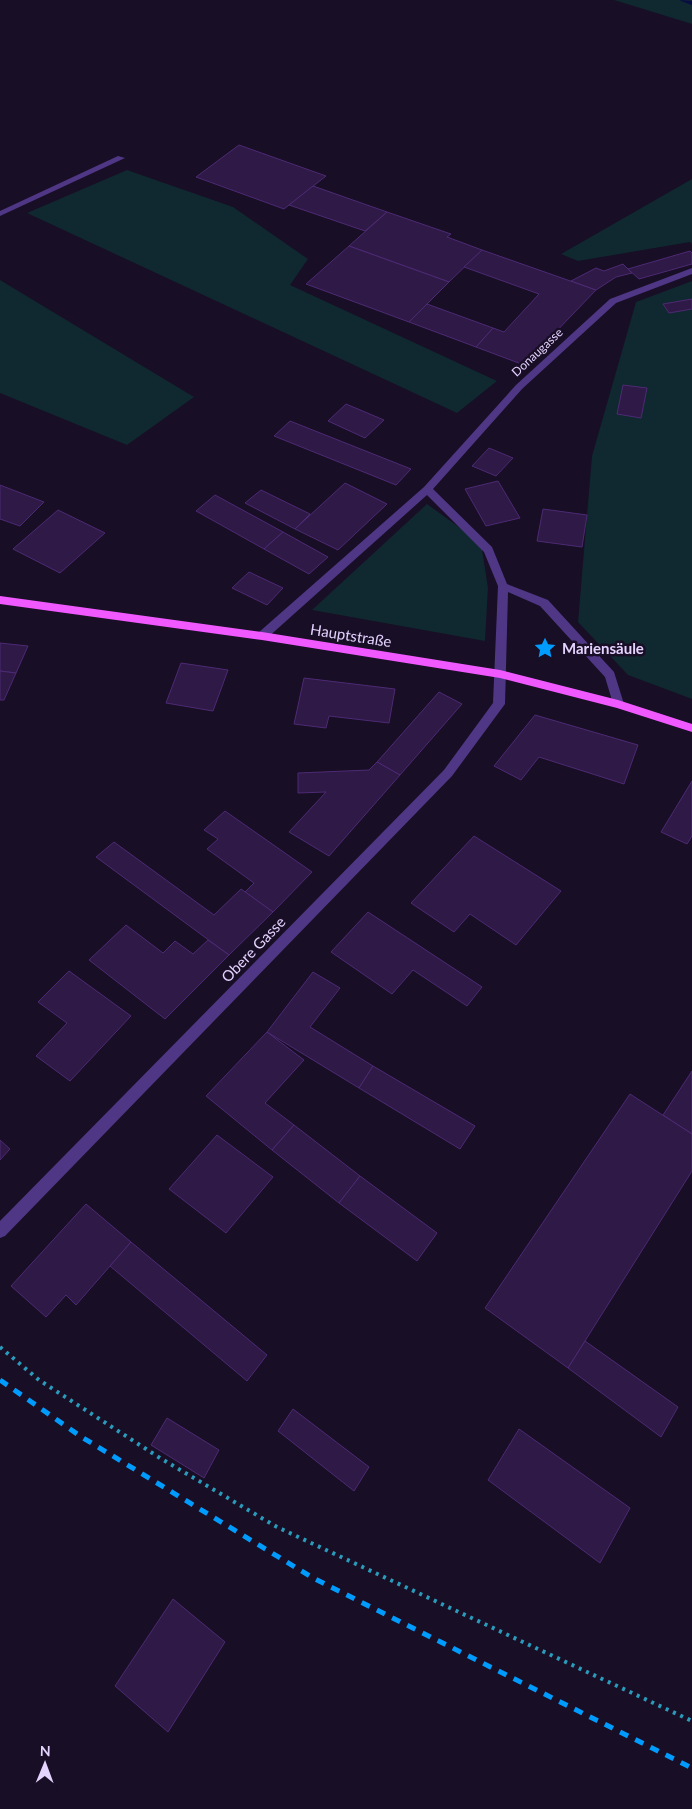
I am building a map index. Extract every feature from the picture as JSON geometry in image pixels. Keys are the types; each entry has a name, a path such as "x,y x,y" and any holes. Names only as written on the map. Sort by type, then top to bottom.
{"main road":[{"name":"Hauptstraße","path":"0,600 262,636 500,674 618,704 692,728"}],"street":[{"path":"0,214 121,158"},
{"name":"Donaugasse","path":"262,636 427,488 519,387 613,300 692,270"},
{"path":"427,488 488,550 503,586 500,674"},
{"path":"503,586 544,603 610,675 618,704"},
{"name":"Obere Gasse","path":"0,1232 448,773 499,704 500,674"}],"path":[{"path":"0,1347 39,1380 160,1458 277,1527 692,1721"}],"shaded area":[{"path":"614,0 692,0 692,24"},
{"path":"127,170 233,207 308,259 290,285 497,381 457,413 27,213"},
{"path":"692,179 692,244 690,242 578,261 561,254"},
{"path":"0,280 194,397 127,445 0,393"},
{"path":"692,281 692,699 628,675 578,622 592,456 636,302"},
{"path":"427,504 481,543 488,588 485,641 312,610"}],"building":[{"path":"239,145 326,176 284,209 196,177"},
{"path":"313,186 387,212 365,231 289,205"},
{"path":"387,212 451,234 447,237 482,250 449,282 349,246"},
{"path":"349,246 449,282 409,322 306,284"},
{"path":"482,250 596,290 524,365 476,347 493,328 504,332 539,294 464,267"},
{"path":"690,251 692,253 692,264 639,279 628,269"},
{"path":"623,264 632,273 616,277 596,290 571,281 596,268 604,271"},
{"path":"692,299 692,309 669,313 663,304"},
{"path":"427,304 493,328 476,347 409,322"},
{"path":"623,385 647,388 641,418 617,414"},
{"path":"346,404 384,420 365,438 328,421"},
{"path":"290,421 411,469 396,485 274,436"},
{"path":"489,448 513,458 496,476 472,466"},
{"path":"498,481 520,518 486,526 465,489"},
{"path":"345,483 387,504 338,550 295,529"},
{"path":"0,485 44,502 20,526 0,519"},
{"path":"261,490 310,514 295,529 245,503"},
{"path":"215,495 283,532 264,549 196,511"},
{"path":"543,509 587,515 582,547 537,541"},
{"path":"58,510 105,533 60,573 13,549"},
{"path":"283,532 328,557 309,574 264,549"},
{"path":"249,572 283,588 267,605 232,588"},
{"path":"0,643 28,646 16,673 0,671"},
{"path":"181,663 228,670 213,711 166,703"},
{"path":"0,671 16,673 4,700 0,700"},
{"path":"304,678 395,689 389,723 329,716 326,728 294,724"},
{"path":"439,692 462,704 400,775 377,762"},
{"path":"535,715 638,745 624,784 539,757 521,780 494,766"},
{"path":"377,762 400,775 329,856 289,832 326,792 298,793 298,773 369,770"},
{"path":"692,781 692,836 687,844 661,832"},
{"path":"225,811 312,872 273,912 245,892 254,883 207,849 218,839 204,830"},
{"path":"474,836 561,891 516,945 470,914 454,932 411,903"},
{"path":"114,842 214,915 241,889 273,912 229,955 96,857"},
{"path":"368,912 482,987 467,1006 413,970 392,994 331,952"},
{"path":"126,925 163,953 175,941 193,954 208,940 229,955 165,1019 89,960"},
{"path":"69,971 131,1016 70,1081 36,1056 67,1023 38,1002"},
{"path":"313,972 340,988 310,1027 373,1066 359,1088 267,1032"},
{"path":"267,1032 304,1060 265,1103 294,1125 272,1150 206,1096"},
{"path":"373,1066 475,1126 460,1149 359,1088"},
{"path":"692,1071 692,1134 663,1115"},
{"path":"630,1094 692,1134 692,1171 568,1368 485,1308"},
{"path":"294,1125 360,1176 339,1203 272,1150"},
{"path":"217,1135 273,1177 226,1233 169,1189"},
{"path":"0,1140 10,1149 0,1160"},
{"path":"360,1176 437,1233 417,1261 339,1203"},
{"path":"86,1204 131,1242 76,1305 66,1295 46,1317 11,1286"},
{"path":"131,1242 267,1355 247,1381 110,1266"},
{"path":"585,1341 678,1407 661,1437 568,1368"},
{"path":"293,1409 369,1467 354,1491 278,1431"},
{"path":"167,1418 219,1450 204,1478 151,1445"},
{"path":"519,1429 630,1508 600,1563 488,1480"},
{"path":"173,1599 225,1642 168,1732 115,1686"}],"waterway":[{"path":"683,0 692,3"}],"railway":[{"path":"0,1380 80,1436 313,1578 692,1768"}],"place":[{"name":"Mariensäule","path":"545,648"}]}
